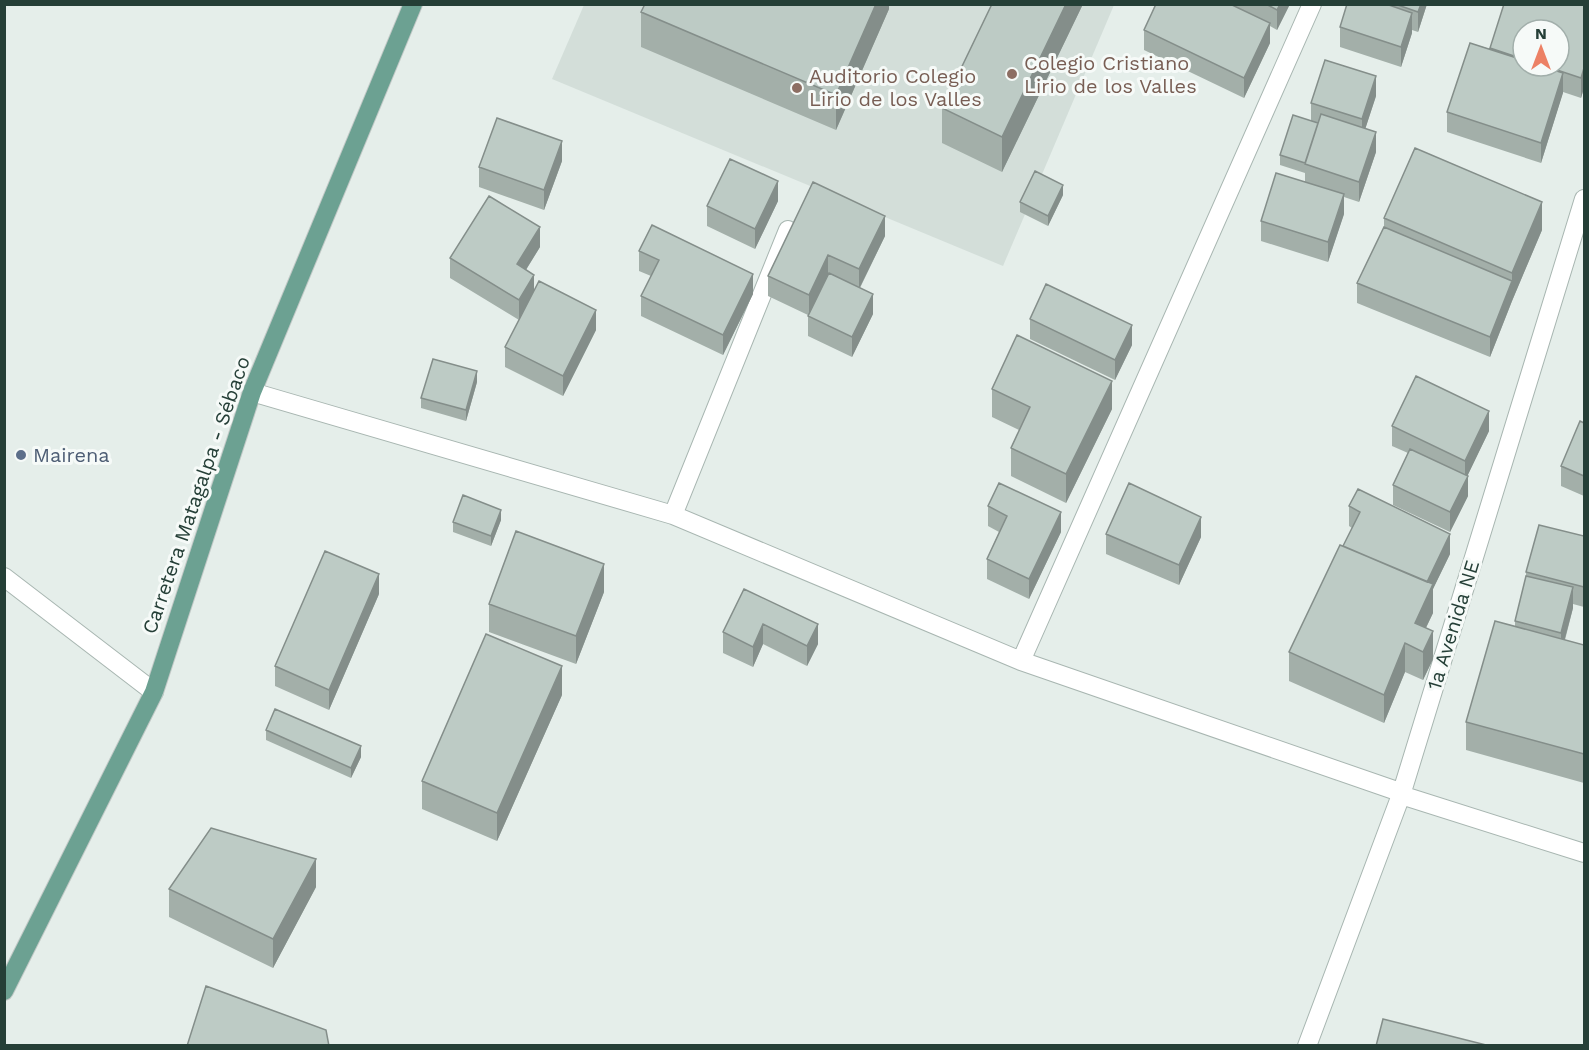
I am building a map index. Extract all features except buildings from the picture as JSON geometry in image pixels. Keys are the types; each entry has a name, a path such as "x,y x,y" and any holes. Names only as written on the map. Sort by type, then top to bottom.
{"main road":[{"name":"Carretera Matagalpa - Sébaco","path":"4,991 154,692 252,392 413,4"}],"street":[{"path":"1021,661 1312,4"},
{"name":"1a Avenida NE","path":"1307,1046 1401,795 1584,199"},
{"path":"673,515 788,230"},
{"path":"252,392 673,515 1021,661 1394,790 1401,795 1584,853"},
{"path":"4,577 154,692"}],"shaded area":[{"path":"584,5 1114,5 1003,266 552,79"}],"place":[{"name":"Colegio Cristiano Lirio de los Valles","path":"1012,74"},
{"name":"Auditorio Colegio Lirio de los Valles","path":"797,88"},
{"name":"Mairena","path":"21,455"}]}
